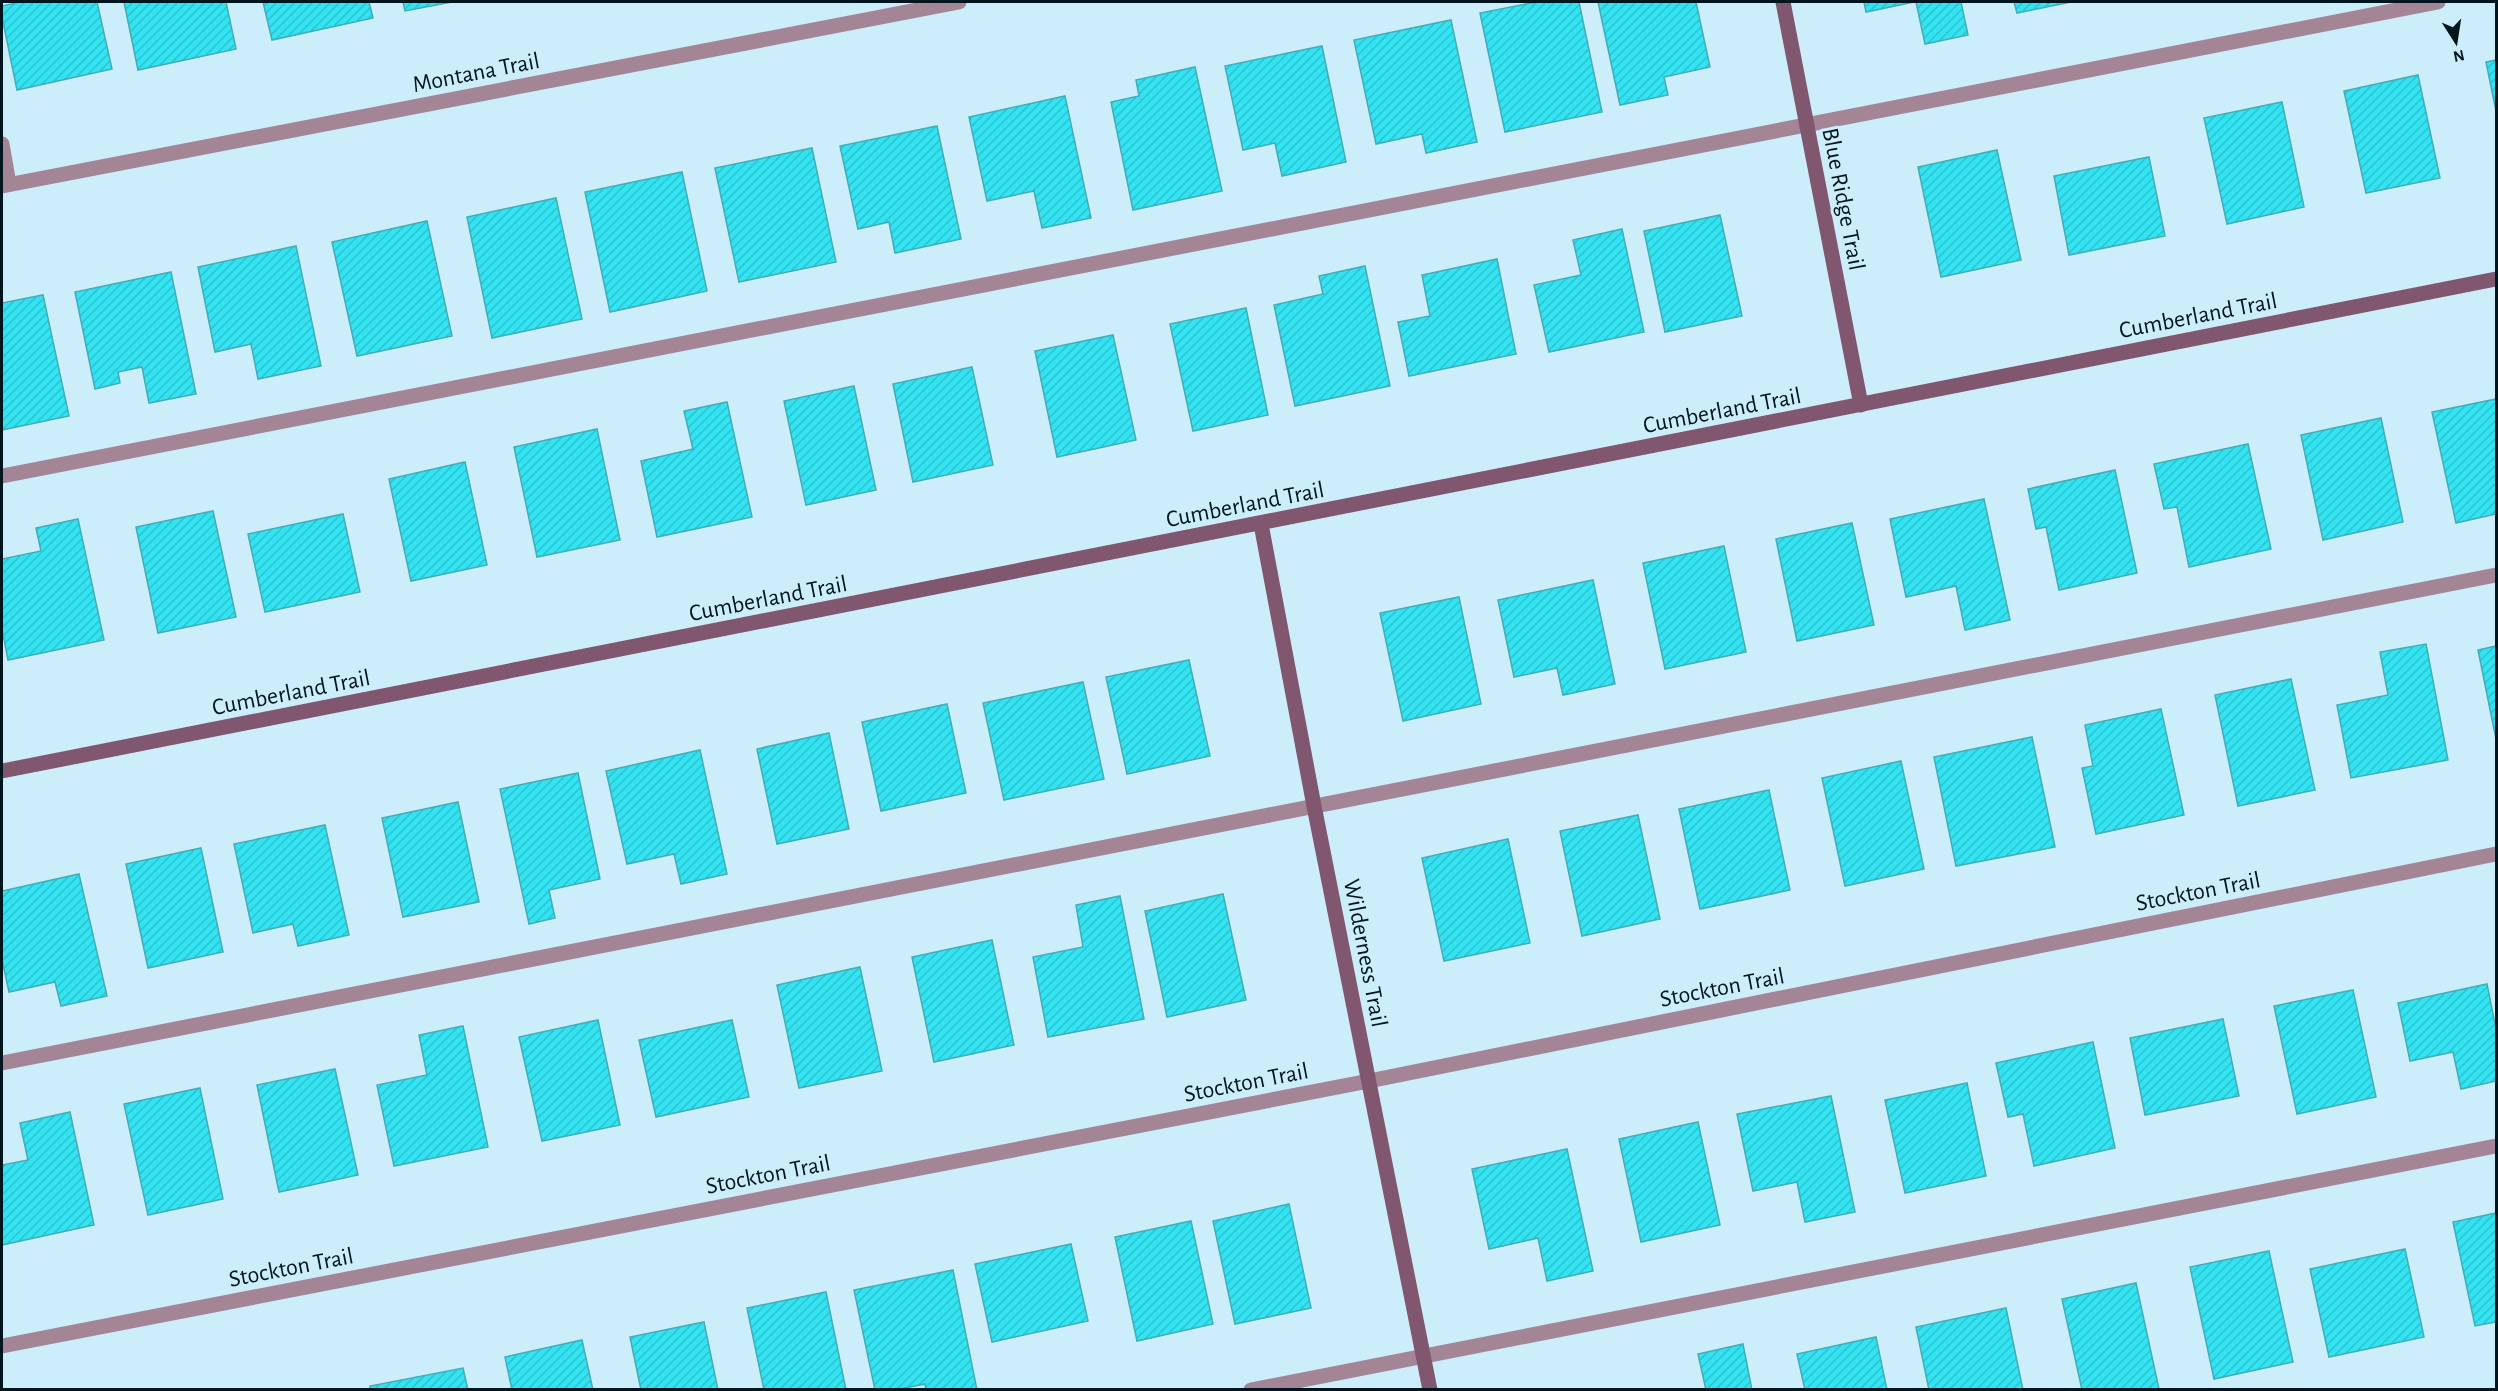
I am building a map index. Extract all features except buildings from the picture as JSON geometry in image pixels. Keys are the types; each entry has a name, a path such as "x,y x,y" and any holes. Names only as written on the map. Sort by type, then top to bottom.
{"street":[{"name":"Montana Trail","path":"5,185 959,2"},
{"name":"Blue Ridge Trail","path":"1783,2 1861,405"},
{"path":"2,476 2438,2"},
{"path":"2,144 5,185"},
{"name":"Cumberland Trail","path":"2,771 2496,279"},
{"name":"Wilderness Trail","path":"1261,524 1314,806 1430,1389"},
{"path":"2,1063 2496,575"},
{"name":"Stockton Trail","path":"2,1346 1369,1081 2496,854"},
{"path":"1251,1389 2496,1146"}]}
